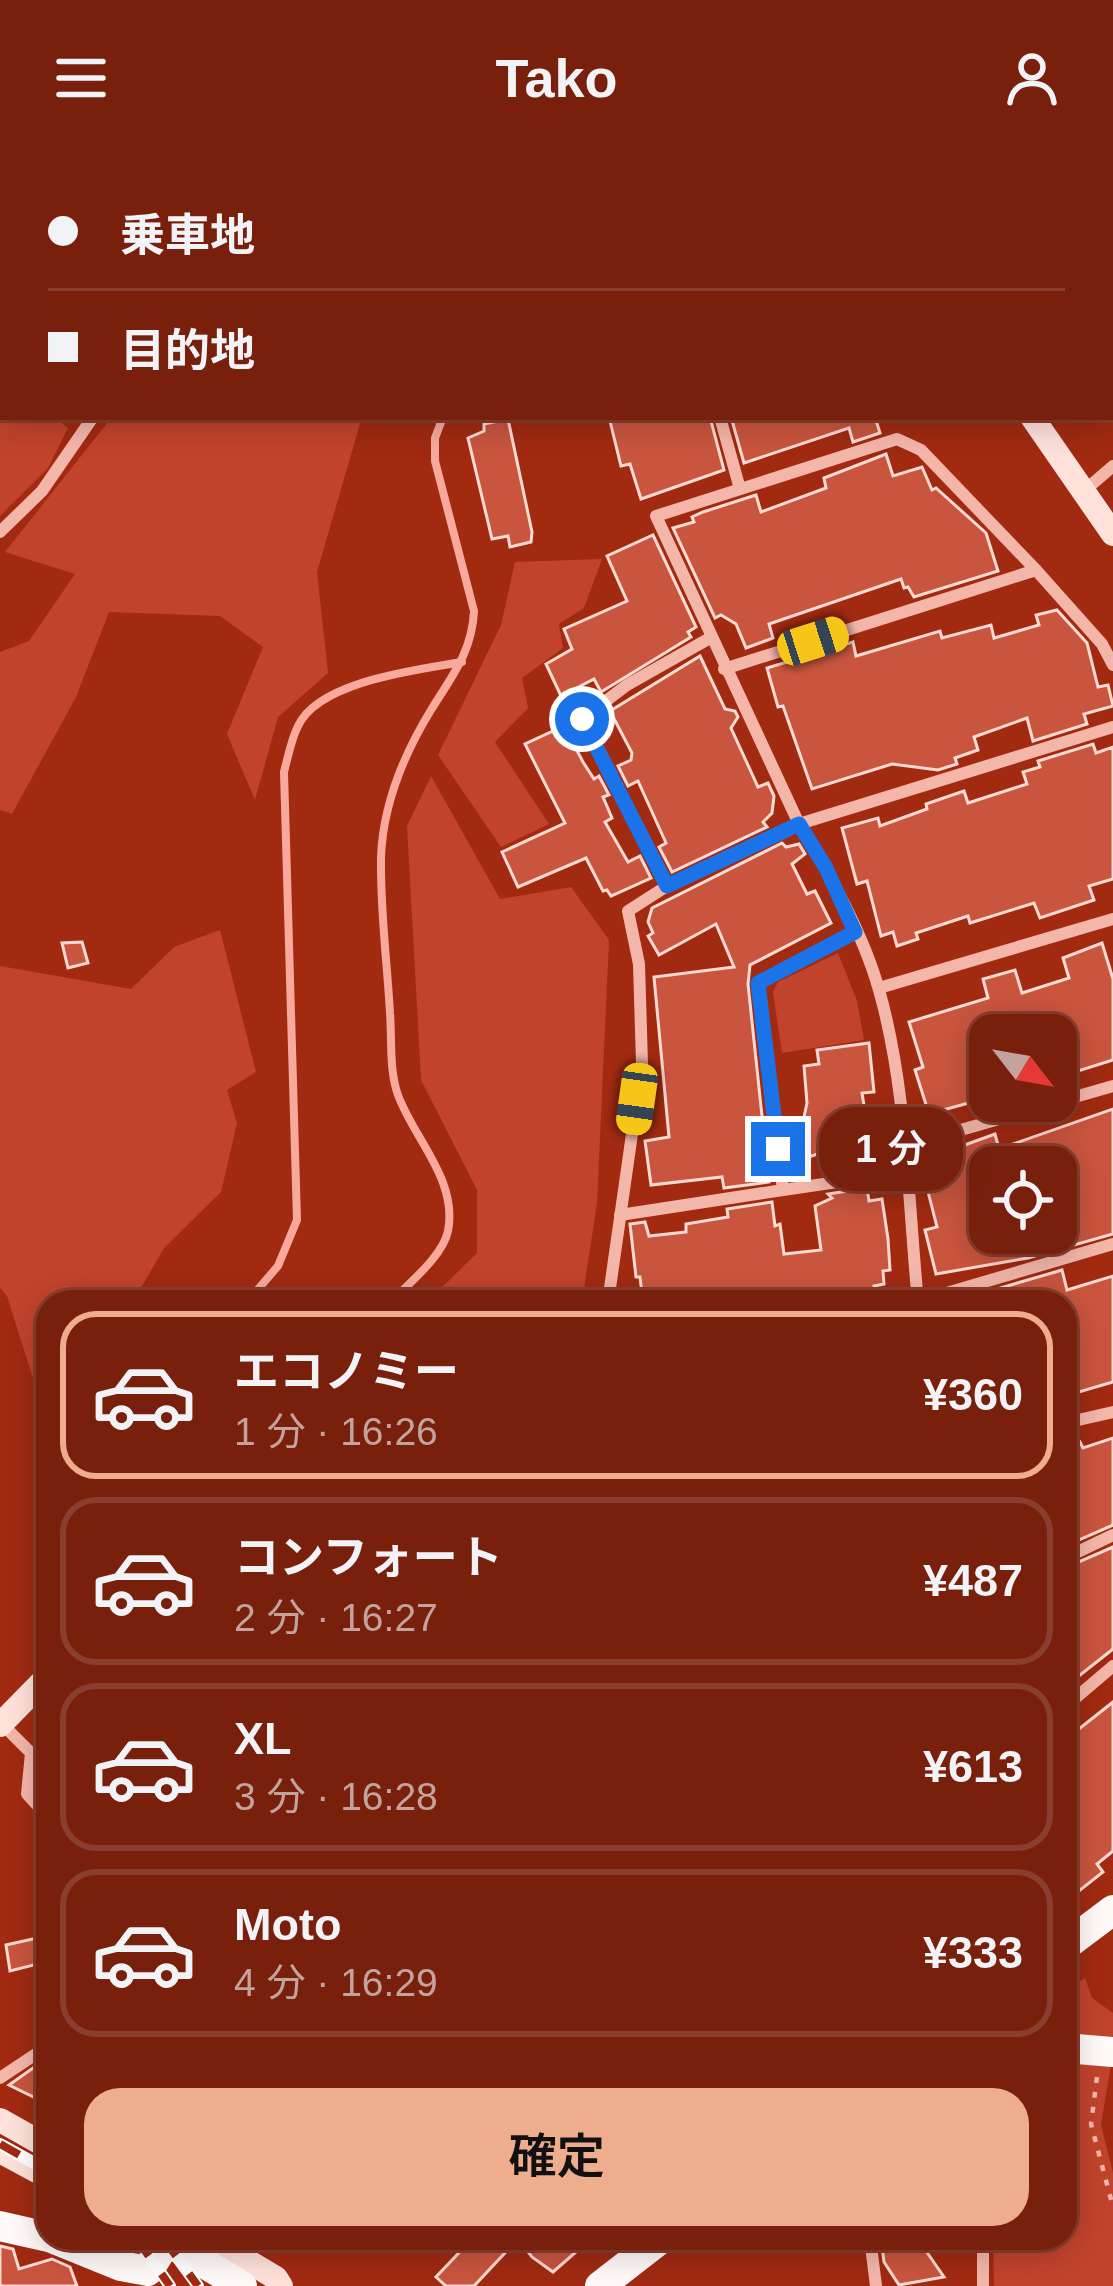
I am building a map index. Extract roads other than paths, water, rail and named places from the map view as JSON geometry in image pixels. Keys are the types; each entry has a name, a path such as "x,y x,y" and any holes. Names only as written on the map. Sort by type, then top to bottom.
{"main road":[{"path":"1077,1937 1113,1910"},
{"path":"1077,2051 1106,2059"},
{"path":"0,2226 36,2234"},
{"path":"82,2250 148,2271 159,2250"},
{"path":"181,2250 242,2286"},
{"path":"600,2286 646,2250"}],"street":[{"path":"0,532 42,490 91,420"},
{"path":"721,420 740,489"},
{"path":"1034,420 1113,534"},
{"path":"916,1290 895,1061 878,988 826,868 799,824 656,517 897,439 921,450 1036,570 1102,644 1113,665"},
{"path":"1084,491 1113,466"},
{"path":"724,669 1036,570"},
{"path":"667,886 582,719 627,685 710,638"},
{"path":"610,1290 642,1064 639,964 628,911 667,886 799,824 1113,727"},
{"path":"878,988 1113,919"},
{"path":"783,1190 758,983 855,932"},
{"path":"902,1147 1113,1086"},
{"path":"620,1215 905,1172"},
{"path":"958,1290 1113,1244"},
{"path":"1077,1421 1113,1412"},
{"path":"1077,1552 1113,1534"},
{"path":"1077,1696 1113,1666"},
{"path":"36,1688 1,1724 31,1753 27,1794 36,1804"},
{"path":"0,2078 36,2054"},
{"path":"0,2120 36,2140"},
{"path":"0,2151 36,2170"},
{"path":"228,2250 276,2278 281,2286"},
{"path":"872,2250 876,2286"},
{"path":"982,2286 983,2250"}],"waterway":[{"path":"403,1290 440,1250 449,1212 441,1177 395,1086 381,876 386,818 397,780 421,727 460,663 472,626 474,611 435,461 435,438 442,420"},
{"path":"257,1290 278,1266 297,1220 284,772 293,737 309,711 347,688 462,662"}],"railway":[{"path":"0,2144 36,2164"},
{"path":"144,2250 170,2286"},
{"path":"172,2250 198,2286"}]}
